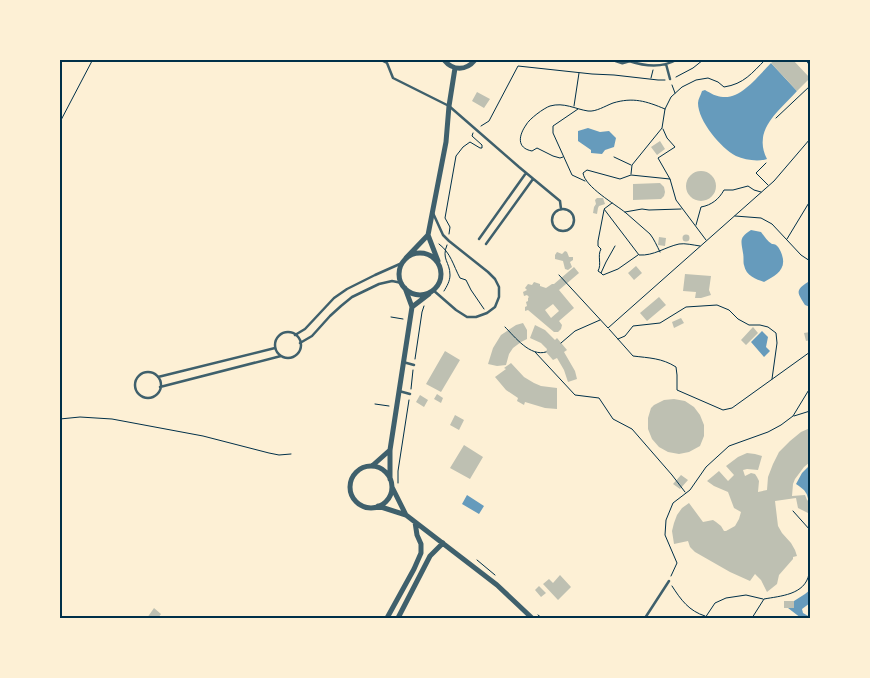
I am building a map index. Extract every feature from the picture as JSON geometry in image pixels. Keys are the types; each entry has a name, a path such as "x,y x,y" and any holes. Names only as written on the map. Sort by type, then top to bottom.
{"street":[{"path":"444,60 455,68 466,68 475,60"},
{"path":"616,60 622,62 628,60"},
{"path":"406,515 390,479 390,450 412,307 399,273 402,263 428,235 446,142 455,68"},
{"path":"412,307 433,290 441,279 440,266 428,235"},
{"path":"406,258 412,254 425,253 436,260 440,266"},
{"path":"403,286 416,294 428,293 433,290"},
{"path":"372,466 390,450"},
{"path":"390,479 383,470 372,466 365,467 353,475 350,482 350,493 356,502 366,507 378,506 406,515 497,585 532,618"},
{"path":"378,506 388,499 392,487"},
{"path":"387,618 421,553 421,544 415,522"},
{"path":"398,618 430,556 444,543"}],"lane":[{"path":"381,60 387,63 393,78 449,106 560,200 562,209"},
{"path":"628,60 642,65 670,64 676,60"},
{"path":"666,64 670,79"},
{"path":"479,240 526,173"},
{"path":"486,244 533,179"},
{"path":"562,209 572,213 575,221 572,228 565,232 558,231 552,222 555,212 562,209"},
{"path":"433,212 441,230 449,241 495,278 499,287 499,297 495,307 487,313 476,317 467,317 433,290"},
{"path":"281,356 275,348 279,336 285,333 295,335 306,329 334,298 347,289 402,263"},
{"path":"300,343 312,336 330,316 352,298 379,284 392,281 403,286"},
{"path":"160,387 281,356 288,358 296,355 300,349 300,343 295,335"},
{"path":"158,377 275,348"},
{"path":"403,362 414,365"},
{"path":"144,373 152,373 158,377 160,387 155,395 146,397 138,394 135,386 137,378 144,373"},
{"path":"399,391 410,394"},
{"path":"645,618 669,581"}],"path":[{"path":"440,296 448,284 450,276 444,253 449,241 450,227 445,218 456,156 470,142 482,148 472,136 476,129 489,121 518,66 614,74 658,80 670,79 693,68 703,60"},
{"path":"631,175 632,165 662,128 665,108 671,97 682,87 696,80 708,78 724,87 734,86 744,81 766,60"},
{"path":"806,60 810,66"},
{"path":"60,122 92,61"},
{"path":"574,106 580,72"},
{"path":"670,79 675,93"},
{"path":"776,118 810,86"},
{"path":"563,156 560,158 553,156 537,148 532,151 526,150 522,146 520,138 526,124 549,106 574,106 589,111 631,99 645,101 665,108"},
{"path":"579,108 553,126 553,133 572,175 586,181"},
{"path":"662,128 667,138 675,147 658,158 670,178 676,200 707,240"},
{"path":"608,328 768,186 810,138"},
{"path":"614,157 632,165"},
{"path":"766,163 756,174 768,186"},
{"path":"660,252 652,236 625,212 599,194 586,181 583,173 587,170 620,179 631,175 670,178"},
{"path":"696,226 701,207 714,203 724,190 748,186 761,192"},
{"path":"787,240 810,201"},
{"path":"601,273 598,271 601,249 598,246 598,241 602,214 612,203"},
{"path":"625,212 642,209 683,209"},
{"path":"605,210 639,254 645,255 660,252 680,244 700,246"},
{"path":"735,216 761,218 772,224 801,255 810,261"},
{"path":"431,241 441,245 445,250 453,261 460,278 466,280 487,313"},
{"path":"601,273 615,246"},
{"path":"601,273 603,275 618,269 639,254"},
{"path":"559,275 633,356 667,361 676,367 678,375 677,390 723,410 732,408 810,352"},
{"path":"398,484 398,472 414,365 422,312 425,304"},
{"path":"618,339 625,336 633,326 660,323 686,307 717,304 729,310 738,319 749,325 768,327 776,333 777,343 772,379"},
{"path":"561,343 575,331 600,320"},
{"path":"506,327 527,348 543,354 546,352"},
{"path":"535,352 574,395 599,398 613,419 632,429 685,493"},
{"path":"810,388 793,416 768,432 729,446 706,467 690,490 673,504 666,520 665,535 677,563 669,581 687,606 705,617 715,603 726,598 746,595 764,599 798,591 806,582 810,558"},
{"path":"793,416 810,412"},
{"path":"60,419 80,417 112,419 203,436 268,453 279,455 291,454"},
{"path":"793,511 810,530"},
{"path":"478,561 500,579"},
{"path":"752,618 764,599"},
{"path":"536,613 542,618"}],"water":[{"path":"771,63 797,91 776,114 765,130 763,149 767,159 756,160 736,156 717,140 706,126 699,110 698,100 702,91 705,90 721,97 730,97 736,94 749,85"},
{"path":"588,128 600,132 609,131 616,138 614,147 605,150 602,154 591,153 591,150 578,141 578,131"},
{"path":"751,230 761,232 772,244 777,246 782,255 783,265 779,272 764,282 749,274 744,265 742,240 744,235"},
{"path":"810,282 810,307 805,305 799,292"},
{"path":"762,331 768,337 766,347 770,351 764,357 751,342"},
{"path":"810,465 810,501 804,490 796,484 802,473"},
{"path":"467,495 484,506 479,514 462,504"},
{"path":"810,590 810,603 802,609 803,613 810,618 801,618 788,608 794,608 794,601"}],"building":[{"path":"775,60 793,60 810,78 797,91 771,63"},
{"path":"477,92 490,99 484,108 472,101"},
{"path":"660,141 665,149 657,155 651,147"},
{"path":"701,171 711,176 716,186 711,196 701,201 691,196 686,186 691,176"},
{"path":"660,183 664,187 665,192 661,199 633,200 633,184"},
{"path":"597,198 603,198 605,204 599,206 597,214 593,213"},
{"path":"686,234 690,238 686,242 682,238"},
{"path":"659,237 666,238 665,246 658,245"},
{"path":"565,251 569,257 573,257 573,260 570,262 572,267 568,270 565,269 563,261 555,259 557,252 562,254"},
{"path":"636,266 642,273 634,280 628,273"},
{"path":"574,267 579,273 559,290 574,308 559,321 562,325 558,332 554,332 528,310 525,311 526,302 529,297 527,295 524,296 523,292 527,290 525,288 528,284 532,285 534,282 546,288 554,284","holes":["553,304 559,311 551,318 545,310"]},
{"path":"685,274 711,276 709,290 711,295 695,298 696,292 683,291"},
{"path":"659,297 666,305 647,321 640,313"},
{"path":"681,318 684,323 674,328 672,322"},
{"path":"523,323 527,330 527,339 513,348 506,365 488,364 493,348 501,335 516,325"},
{"path":"535,325 545,330 555,340 557,338 567,350 564,352 575,371 577,379 568,382 557,358 553,360 541,343 530,338"},
{"path":"753,327 758,333 746,345 741,340"},
{"path":"810,332 810,340 806,341 804,333"},
{"path":"445,351 460,360 441,392 426,384"},
{"path":"511,363 524,377 534,383 557,388 557,409 545,408 525,402 524,405 517,401 518,398 506,390 495,377"},
{"path":"437,394 443,398 441,403 434,399"},
{"path":"420,395 428,400 424,407 416,402"},
{"path":"664,400 685,401 694,407 704,425 704,436 700,446 689,452 679,454 668,452 659,447 652,439 648,429 648,418 651,408"},
{"path":"455,415 464,420 459,430 450,425"},
{"path":"810,428 810,462 795,479 792,496 805,495 810,502 810,514 798,508 796,498 775,501 778,526 791,543 797,556 793,557 779,575 777,584 767,592 761,580 755,574 750,581 695,552 690,547 688,541 674,544 672,531 674,523 682,508 689,503 703,522 713,520 724,531 735,526 739,519 741,512 734,508 728,492 707,481 719,471 728,481 734,475 726,466 747,453 755,454 762,456 758,470 743,470 745,476 751,473 755,474 759,481 758,492 767,490 768,477 779,452 801,432"},
{"path":"464,445 483,457 470,479 450,468"},
{"path":"681,475 688,480 680,489 673,484"},
{"path":"560,575 571,587 558,600 543,584 549,579 553,583"},
{"path":"539,586 546,593 541,597 535,590"},
{"path":"784,601 794,601 794,608 784,608"},
{"path":"154,608 161,614 158,618 147,618"}]}
